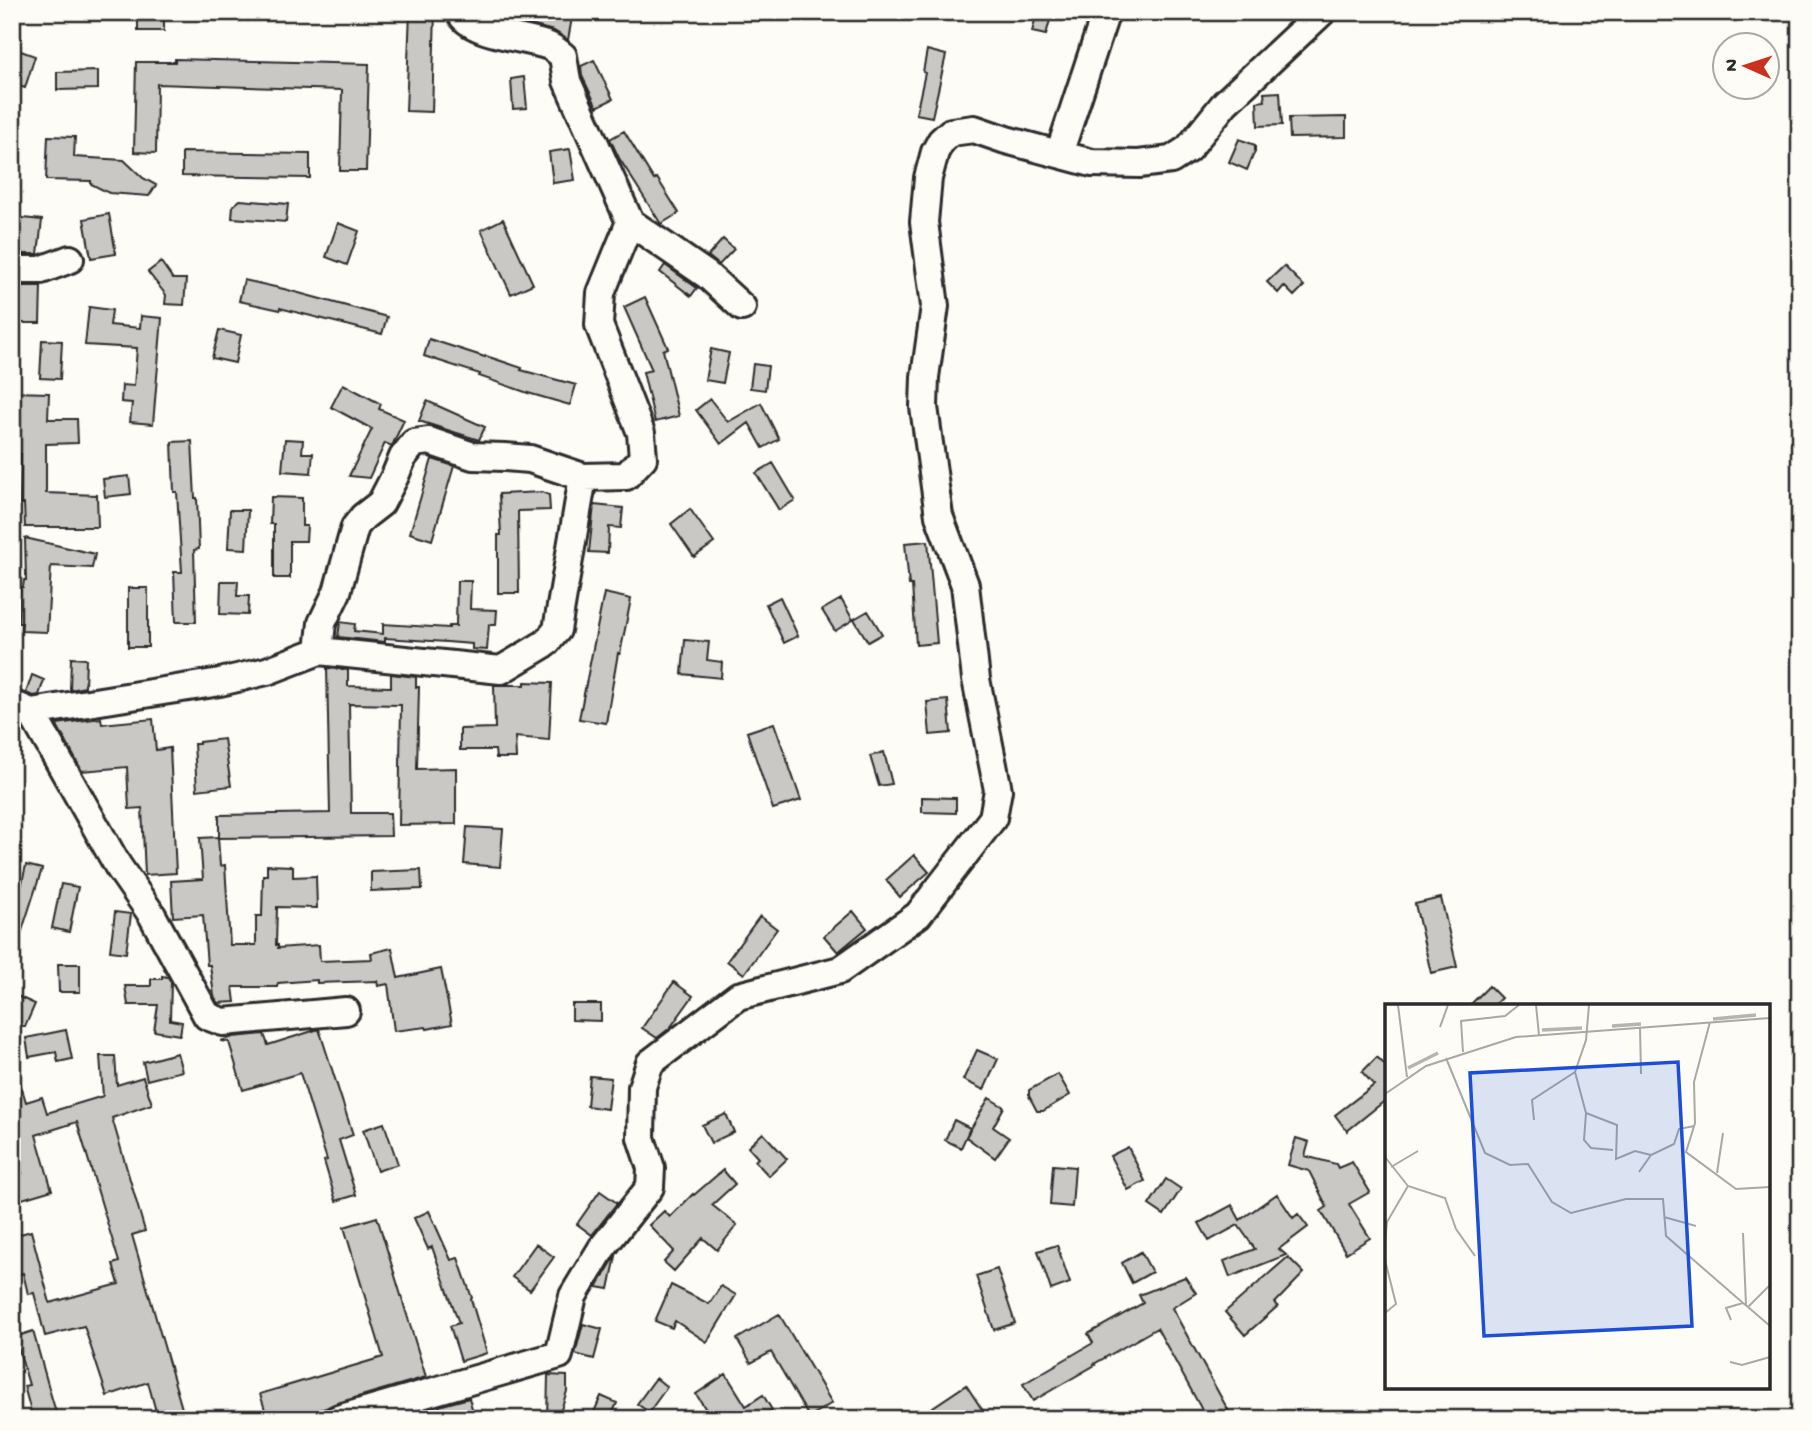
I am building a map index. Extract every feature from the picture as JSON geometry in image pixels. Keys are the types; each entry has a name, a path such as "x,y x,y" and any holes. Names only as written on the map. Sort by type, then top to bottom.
{"street":[{"path":"460,12 462,17 477,28 550,47 563,56 567,81 630,222 707,275 742,307"},
{"path":"1059,154 1106,12"},
{"path":"338,1419 559,1355 573,1296 602,1248 650,1187 651,1168 641,1138 641,1125 642,1087 650,1063 738,996 840,970 918,915 993,818 998,790 976,679 965,585 939,516 924,407 934,306 924,222 928,178 941,141 951,132 974,129 1092,163 1139,164 1171,160 1188,149 1225,103 1322,12"},
{"path":"318,651 322,623 337,592 355,527 381,503 403,457 414,443 429,441 473,456 530,459 583,477 626,476 643,458 641,433 599,325 601,293 630,222"},
{"path":"12,270 41,270 70,259"},
{"path":"346,1011 223,1022 207,1016 152,915 118,866 21,708 220,682 267,671 318,651 501,670 546,643 557,630 583,477"}],"shaded area":[{"path":"197,12 272,12 272,20 197,16"}],"building":[{"path":"138,12 164,12 164,31 138,31"},
{"path":"410,12 435,12 432,112 406,111"},
{"path":"511,12 573,12 568,40 554,31 510,20"},
{"path":"1037,12 1052,12 1046,35 1032,32"},
{"path":"18,50 35,56 25,88 12,84 12,70"},
{"path":"927,50 946,55 932,117 916,114"},
{"path":"175,59 369,64 366,171 340,171 342,90 157,84 156,153 134,152 136,62 175,62"},
{"path":"594,60 613,99 597,107 582,76 581,66"},
{"path":"98,71 98,89 57,90 57,72"},
{"path":"524,77 527,108 513,109 511,79"},
{"path":"1280,92 1282,125 1258,126 1257,102 1265,101 1264,93"},
{"path":"1346,117 1346,137 1290,138 1289,118"},
{"path":"624,131 654,180 657,178 679,213 661,224 610,139"},
{"path":"48,136 75,137 74,157 124,160 143,178 156,185 149,196 109,193 91,184 91,181 46,180"},
{"path":"1239,139 1255,145 1247,170 1229,162"},
{"path":"570,149 575,180 553,183 549,152"},
{"path":"182,152 310,154 310,178 182,176"},
{"path":"240,200 288,204 286,222 232,218 233,206"},
{"path":"109,214 116,254 91,258 84,219"},
{"path":"12,217 42,220 38,254 12,254"},
{"path":"503,219 533,284 511,294 481,230"},
{"path":"338,223 359,231 347,265 326,257"},
{"path":"723,239 734,249 719,265 708,256"},
{"path":"161,262 173,279 186,279 184,305 165,304 166,295 148,272"},
{"path":"665,265 697,288 691,296 660,272"},
{"path":"1284,266 1304,286 1294,296 1284,286 1278,293 1267,282"},
{"path":"244,280 387,317 382,334 280,308 239,301"},
{"path":"15,286 41,286 40,323 14,323"},
{"path":"645,297 668,348 663,350 679,416 655,422 643,372 652,370 624,307"},
{"path":"89,307 112,310 110,325 140,328 141,316 162,318 153,424 130,422 132,403 121,402 122,385 134,386 137,348 85,345"},
{"path":"219,330 241,335 235,363 212,358"},
{"path":"429,339 522,368 521,370 576,385 570,405 424,356"},
{"path":"42,340 62,341 60,379 40,378"},
{"path":"711,349 729,353 723,383 705,380"},
{"path":"753,364 768,366 765,390 750,388"},
{"path":"343,384 381,404 379,409 404,420 392,446 385,443 369,478 349,476 372,429 331,407"},
{"path":"12,392 49,393 48,419 77,419 78,443 46,444 46,493 97,495 98,527 25,527 24,504 20,504 21,454 12,454"},
{"path":"710,399 728,422 761,403 779,439 763,448 749,423 721,444 696,410"},
{"path":"427,401 485,427 479,440 419,421"},
{"path":"285,439 303,440 302,453 313,453 311,473 282,471"},
{"path":"192,441 199,549 194,550 196,622 176,622 174,572 182,572 172,442"},
{"path":"432,459 454,466 432,540 410,533"},
{"path":"773,463 795,500 779,510 756,473"},
{"path":"129,476 131,494 105,497 103,479"},
{"path":"542,492 549,495 550,510 518,511 519,593 498,593 498,535 501,535 499,494"},
{"path":"271,497 302,498 302,526 307,526 306,541 290,541 290,578 274,578"},
{"path":"594,505 623,508 621,528 609,527 608,553 589,552"},
{"path":"690,509 714,543 694,557 671,524"},
{"path":"230,510 248,510 246,549 228,548"},
{"path":"25,538 95,554 92,568 51,566 47,632 21,631 22,623 18,623 20,587 23,587 26,580"},
{"path":"928,541 937,643 916,645 912,585 909,585 905,543"},
{"path":"221,581 238,581 237,596 249,596 248,615 220,614"},
{"path":"457,581 471,581 470,609 497,610 496,625 489,625 487,650 472,649 472,644 385,638 385,642 338,637 340,622 355,624 354,631 383,634 383,624 449,628 456,626"},
{"path":"128,588 148,588 148,647 128,647"},
{"path":"604,593 631,599 606,723 579,719"},
{"path":"780,597 798,636 784,643 766,604"},
{"path":"841,599 853,620 835,631 822,610"},
{"path":"868,611 882,634 868,642 854,619"},
{"path":"685,640 709,642 707,660 722,662 721,678 682,674"},
{"path":"71,658 86,659 85,687 70,690"},
{"path":"327,668 348,670 348,686 391,687 391,674 416,677 416,687 419,687 417,769 456,768 456,824 399,825 401,705 349,704 351,813 390,813 391,836 219,838 219,815 330,813"},
{"path":"32,675 44,680 39,695 26,693"},
{"path":"525,682 552,683 549,740 515,737 516,758 496,758 495,750 460,750 460,729 495,728 494,685 525,685"},
{"path":"948,700 951,733 930,735 927,702"},
{"path":"101,718 102,724 153,719 156,750 170,748 176,873 145,875 142,808 129,809 127,767 82,771 57,724"},
{"path":"774,723 801,800 773,809 747,732"},
{"path":"224,739 231,786 197,790 194,744"},
{"path":"884,752 892,784 879,786 870,756"},
{"path":"922,797 956,798 956,813 922,812"},
{"path":"467,827 503,829 500,867 464,864"},
{"path":"218,837 220,866 225,865 230,945 256,945 256,916 262,916 263,875 267,875 267,865 293,866 293,877 316,876 317,908 277,907 278,948 319,945 320,961 372,959 371,953 392,948 398,978 441,969 452,1024 394,1031 388,984 378,986 377,981 317,983 317,980 278,983 277,987 233,987 235,1002 218,1003 214,996 210,965 207,965 203,915 173,917 171,881 203,879 200,838"},
{"path":"914,855 929,872 900,897 886,880"},
{"path":"26,865 42,869 15,952 12,952 12,894 19,896"},
{"path":"421,870 422,889 371,891 371,872"},
{"path":"61,884 78,887 69,932 52,928"},
{"path":"1441,898 1457,967 1431,973 1415,904"},
{"path":"853,911 867,928 838,952 824,936"},
{"path":"115,912 131,914 126,953 110,951"},
{"path":"760,916 777,929 744,974 727,961"},
{"path":"58,964 80,964 80,992 59,992"},
{"path":"162,976 168,977 171,982 170,1020 182,1022 180,1035 154,1031 158,1005 128,1005 125,986 151,986 151,979 162,979"},
{"path":"674,982 693,996 670,1028 657,1038 642,1028"},
{"path":"1489,986 1501,998 1495,1004 1471,1004"},
{"path":"17,996 35,1004 25,1027 12,1021 12,1008"},
{"path":"572,1004 601,1004 601,1021 572,1020"},
{"path":"319,1029 353,1135 339,1140 356,1195 336,1201 324,1161 327,1160 300,1073 243,1090 229,1042 221,1041 264,1034 268,1045"},
{"path":"66,1030 72,1059 58,1062 56,1052 29,1057 26,1038"},
{"path":"977,1050 998,1059 984,1090 963,1080"},
{"path":"177,1053 182,1071 147,1080 143,1062"},
{"path":"100,1056 115,1056 117,1085 143,1077 152,1104 112,1118 145,1231 132,1235 185,1419 158,1419 148,1382 107,1396 84,1326 45,1336 34,1293 28,1294 23,1273 12,1276 12,1260 19,1258 13,1236 31,1231 50,1303 119,1284 113,1264 119,1262 77,1122 36,1135 52,1190 12,1202 12,1176 22,1173 12,1141 12,1069 16,1069 26,1102 42,1097 47,1113 103,1096"},
{"path":"1377,1057 1385,1065 1385,1101 1347,1131 1335,1115 1374,1085 1362,1072"},
{"path":"1058,1074 1070,1095 1043,1111 1037,1111 1029,1096 1029,1090"},
{"path":"590,1076 611,1078 607,1109 587,1106"},
{"path":"989,1098 1004,1107 993,1127 1009,1138 995,1158 966,1137"},
{"path":"726,1114 734,1132 711,1143 702,1125"},
{"path":"954,1120 970,1128 961,1148 945,1140"},
{"path":"384,1123 398,1164 377,1171 363,1130"},
{"path":"763,1133 787,1159 769,1176 755,1161 758,1158 748,1147"},
{"path":"1296,1138 1309,1142 1305,1156 1336,1164 1338,1168 1352,1162 1370,1192 1349,1204 1370,1238 1346,1253 1321,1211 1327,1207 1309,1171 1288,1165"},
{"path":"1128,1147 1145,1181 1128,1190 1110,1156"},
{"path":"1053,1165 1075,1167 1072,1207 1050,1205"},
{"path":"723,1170 735,1184 712,1205 737,1225 717,1250 703,1238 674,1271 664,1262 674,1251 649,1225 664,1211 670,1217"},
{"path":"1166,1179 1181,1189 1164,1215 1149,1205"},
{"path":"600,1191 617,1203 592,1235 577,1224"},
{"path":"1277,1194 1293,1218 1298,1214 1308,1227 1279,1249 1286,1255 1230,1277 1224,1261 1255,1249 1238,1225 1209,1241 1199,1223 1232,1205 1240,1220"},
{"path":"429,1211 451,1260 458,1258 487,1353 461,1361 450,1326 459,1323 432,1247 428,1249 414,1218"},
{"path":"377,1217 426,1377 293,1419 268,1419 260,1394 383,1357 344,1227"},
{"path":"536,1244 554,1257 530,1290 512,1277"},
{"path":"1057,1245 1070,1283 1051,1290 1038,1251"},
{"path":"1141,1252 1152,1272 1132,1283 1122,1263"},
{"path":"615,1257 609,1289 597,1287"},
{"path":"1288,1257 1304,1273 1275,1303 1278,1306 1245,1335 1225,1312"},
{"path":"997,1269 1015,1323 994,1330 976,1276"},
{"path":"1185,1277 1196,1293 1172,1308 1233,1419 1207,1419 1157,1328 1033,1401 1023,1384 1093,1343 1088,1334 1143,1303 1139,1295"},
{"path":"671,1285 709,1304 721,1286 736,1295 707,1342 675,1321 672,1328 655,1321"},
{"path":"779,1314 832,1403 809,1417 771,1352 751,1363 737,1339"},
{"path":"583,1324 602,1329 594,1359 575,1354"},
{"path":"33,1331 58,1419 33,1419 24,1386 29,1385 15,1337"},
{"path":"726,1374 746,1406 763,1395 772,1410 759,1419 712,1419 696,1394"},
{"path":"548,1375 567,1376 567,1391 558,1419 547,1419"},
{"path":"656,1378 667,1387 649,1412 637,1404"},
{"path":"966,1385 985,1414 977,1419 915,1419"},
{"path":"601,1396 617,1403 610,1419 591,1419"},
{"path":"469,1398 474,1415 464,1419 443,1419 439,1406"}]}
